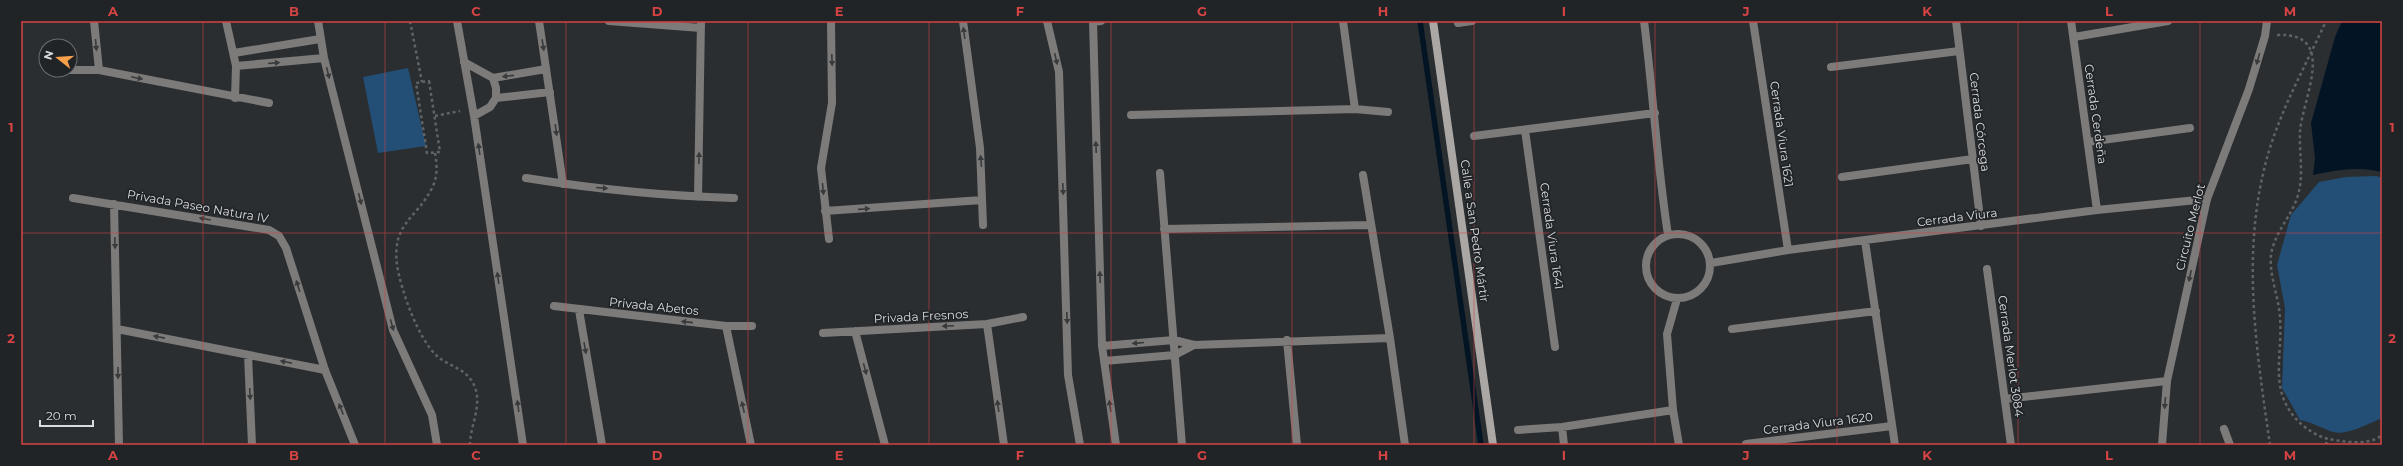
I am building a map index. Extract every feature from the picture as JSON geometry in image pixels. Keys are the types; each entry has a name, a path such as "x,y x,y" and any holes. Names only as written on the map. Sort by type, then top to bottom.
{"main road":[{"name":"Calle a San Pedro Mártir","path":"1433,21 1493,445"}],"street":[{"path":"94,21 98,70"},
{"path":"226,21 236,66 235,98"},
{"path":"318,21 324,58 393,330 432,415 437,445"},
{"path":"457,21 473,112 523,445"},
{"path":"539,21 563,184"},
{"path":"609,21 701,25 698,197"},
{"path":"830,239 825,211 821,168 832,103 831,21"},
{"path":"962,21 980,148 983,225"},
{"path":"1047,21 1059,72 1068,375 1080,445"},
{"path":"1095,21 1102,346 1116,445"},
{"path":"1343,21 1355,109"},
{"path":"1458,23 1472,21"},
{"path":"1644,21 1655,113 1662,199 1668,235"},
{"name":"Cerrada Viura 1621","path":"1754,21 1788,250"},
{"name":"Cerrada Córcega","path":"1956,21 1981,226"},
{"name":"Cerrada Cerdeña","path":"2071,21 2097,210"},
{"path":"2074,37 2168,21"},
{"name":"Circuito Merlot","path":"2162,445 2167,381 2207,199 2249,89 2265,36 2267,21"},
{"path":"234,53 320,39"},
{"path":"1831,67 1960,51"},
{"path":"236,66 324,58"},
{"path":"464,62 493,78 546,69"},
{"path":"78,70 98,70 235,98 269,103"},
{"path":"473,112 490,107 496,98 496,88 493,78"},
{"path":"496,98 550,92"},
{"path":"1131,115 1355,109 1388,112"},
{"path":"1474,136 1655,113"},
{"path":"2088,142 2190,128"},
{"name":"Cerrada Viura 1641","path":"1525,130 1556,346"},
{"path":"1842,177 1973,159"},
{"path":"1160,173 1182,445"},
{"path":"1363,176 1390,338 1405,445"},
{"path":"526,178 563,184 698,197 734,198"},
{"name":"Privada Paseo Natura IV","path":"73,198 274,232 286,248 325,370 355,445"},
{"name":"Cerrada Viura","path":"1711,263 1788,250 2097,210 2207,199"},
{"path":"825,211 982,200"},
{"name":"Privada Paseo Natura IV","path":"114,204 119,445"},
{"path":"1164,229 1370,225"},
{"path":"1680,234 1691,236 1701,243 1708,252 1711,263 1709,276 1704,287 1694,295 1677,299 1669,298 1657,291 1649,280 1646,267 1648,253 1656,242 1668,235 1680,234"},
{"name":"Cerrada Viura 1620","path":"1865,240 1895,445"},
{"name":"Cerrada Merlot 3084","path":"1987,269 2011,445"},
{"path":"1677,299 1667,334 1673,410 1679,445"},
{"name":"Privada Abetos","path":"554,306 726,326 752,326"},
{"path":"579,310 602,445"},
{"path":"1732,330 1876,311"},
{"name":"Privada Fresnos","path":"823,333 987,324 1024,318"},
{"path":"987,324 1004,445"},
{"path":"726,326 752,445"},
{"path":"117,329 325,370"},
{"path":"855,331 885,445"},
{"path":"1102,346 1174,340 1194,345 1287,340 1390,338"},
{"path":"1287,340 1297,445"},
{"path":"1104,361 1175,355 1194,345"},
{"path":"248,355 252,445"},
{"path":"2005,399 2167,381"},
{"path":"1518,430 1562,427 1673,410"},
{"name":"Cerrada Viura 1620","path":"1746,444 1892,426"},
{"path":"1562,427 1564,445"},
{"path":"2224,429 2230,445"}],"path":[{"path":"410,21 422,82"},
{"path":"2270,445 2254,335 2253,239 2269,152 2287,99 2326,21"},
{"path":"2265,36 2284,35 2302,38 2308,44 2314,65 2302,112 2299,194 2278,235 2272,255 2272,268 2280,317 2278,382 2281,397 2290,412 2303,425 2327,438 2351,442 2378,439 2382,435"},
{"path":"429,81 435,116 440,152 427,153 416,83 429,81"},
{"path":"435,116 473,112"},
{"path":"435,152 436,174 432,188 400,232 396,248 398,266 402,290 426,344 437,356 462,370 473,383 477,411 470,445"},
{"path":"2326,445 2327,438"}],"shaded area":[{"path":"2342,21 2382,21 2382,172 2356,169 2339,170 2313,175 2315,158 2311,123 2335,37"},
{"path":"408,68 426,146 378,153 363,77"},
{"path":"2376,176 2382,178 2382,418 2351,431 2338,433 2300,420 2282,388 2285,308 2277,265 2291,215 2319,182 2346,177"}],"waterway":[{"path":"1420,21 1481,445"}]}
